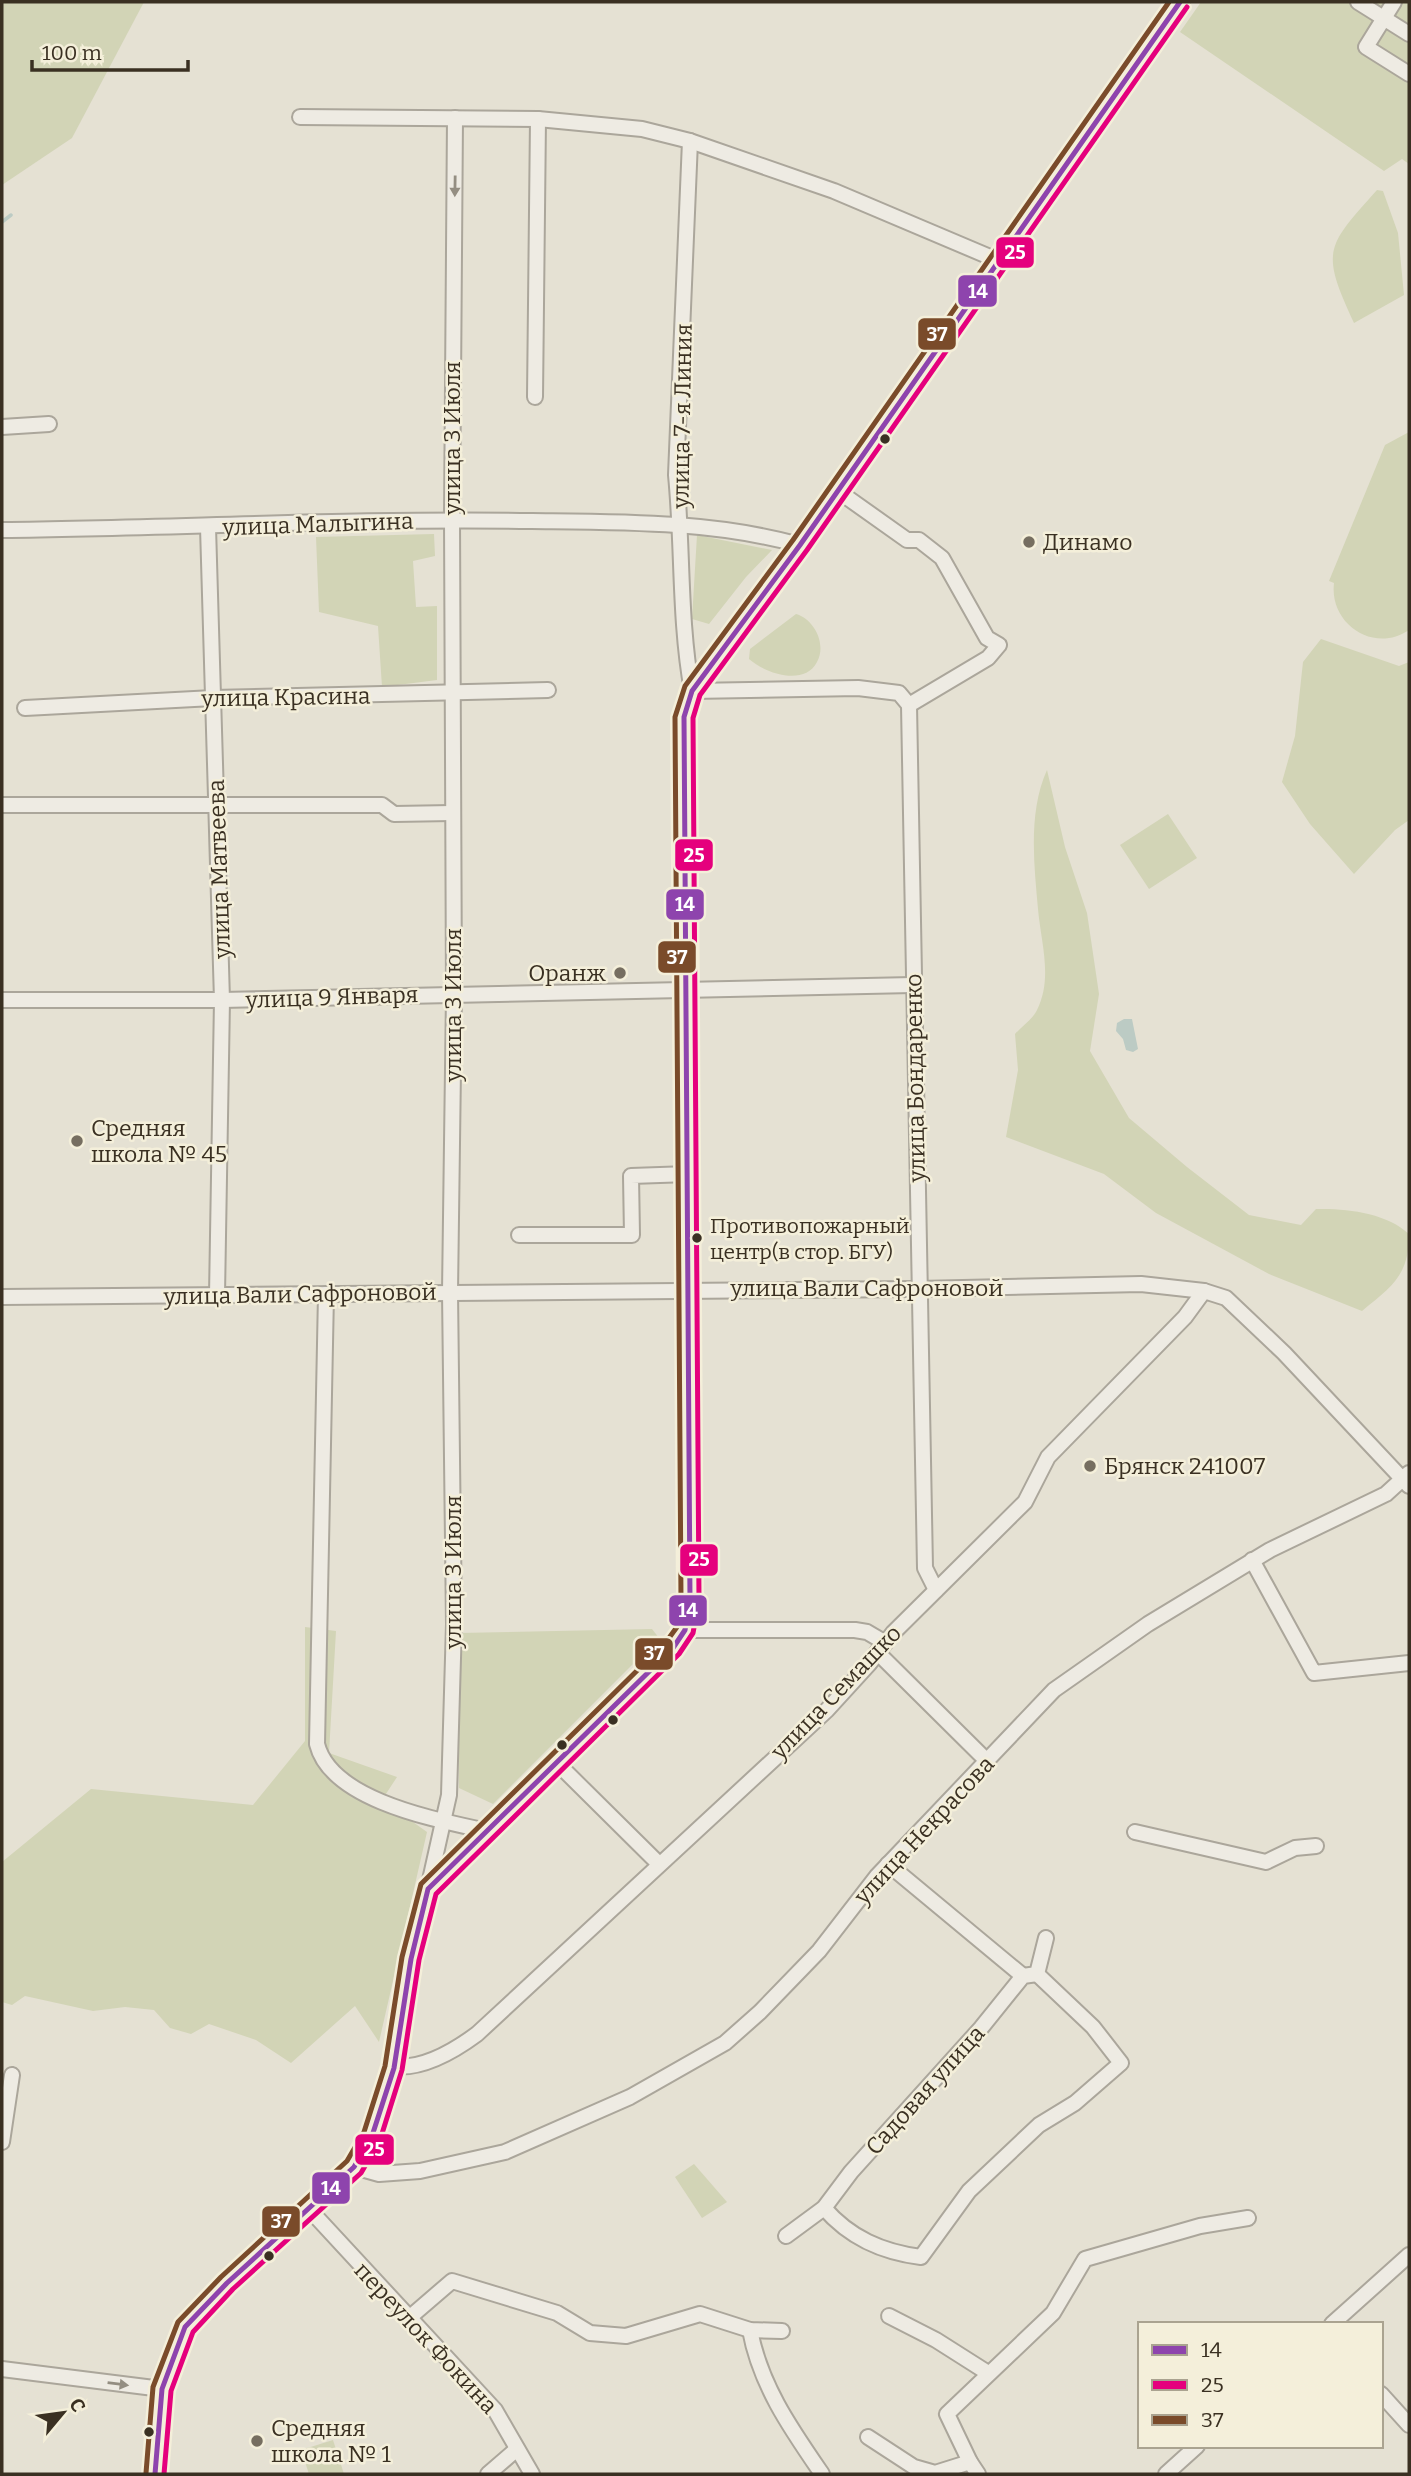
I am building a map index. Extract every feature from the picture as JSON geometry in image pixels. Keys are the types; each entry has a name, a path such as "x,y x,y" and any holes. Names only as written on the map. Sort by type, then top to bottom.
{"main road":[{"path":"155,2474 162,2389 185,2327 227,2283 354,2167 369,2145 393,2066 418,1919 428,1889 673,1648 685,1630 691,1600 684,717 692,691 800,545 1180,2"}],"street":[{"path":"1358,2 1409,34"},
{"path":"1394,2 1366,47 1409,74"},
{"path":"300,117 538,119 631,127 690,141 834,191 997,260"},
{"name":"улица 3 Июля","path":"428,1889 449,1795 454,1625 450,1292 454,993 452,519 455,118"},
{"path":"535,397 538,119"},
{"name":"улица 7-я Линия","path":"690,141 676,475 681,525 682,611 692,691"},
{"path":"2,427 49,424"},
{"path":"692,691 858,688 899,693 909,705 988,658 999,645 987,638 942,558 919,540 907,540 838,491"},
{"name":"улица Малыгина","path":"2,530 452,519 681,525 800,545"},
{"name":"улица Матвеева","path":"208,527 222,1000 217,1295"},
{"name":"улица Красина","path":"25,708 213,698 548,690"},
{"name":"улица Бондаренко","path":"909,705 925,1568 936,1590"},
{"path":"2,805 382,805 394,814 452,813"},
{"name":"улица 9 Января","path":"2,1000 222,1000 913,985"},
{"path":"519,1236 632,1235 631,1175 689,1174"},
{"name":"улица Вали Сафроновой","path":"2,1297 918,1289 1141,1284 1205,1292 1226,1298 1275,1344 1407,1480"},
{"name":"улица Семашко","path":"393,2066 409,2068 457,2048 477,2034 827,1710 881,1647 1025,1503 1048,1457 1185,1317 1205,1292"},
{"path":"326,1294 317,1744 326,1764 349,1786 418,1815 487,1831"},
{"name":"улица Некрасова","path":"354,2167 379,2174 420,2171 484,2158 567,2127 655,2083 724,2043 760,2012 819,1951 888,1864 1039,1705 1070,1677 1148,1624 1252,1560 1373,1501 1407,1480"},
{"path":"1252,1560 1314,1673 1409,1663"},
{"path":"685,1630 867,1632 988,1761"},
{"path":"556,1762 659,1864"},
{"path":"1135,1832 1266,1862 1295,1847 1316,1846"},
{"path":"824,2208 837,2223 867,2243 921,2257 970,2191 1039,2125 1075,2103 1121,2063 1093,2027 888,1864"},
{"name":"Садовая улица","path":"786,2236 824,2208 860,2162 1030,1975 1045,1938"},
{"path":"2,2142 12,2075"},
{"name":"переулок Фокина","path":"309,2209 495,2410 532,2474"},
{"path":"868,2437 914,2467 936,2473 974,2468 947,2414 1053,2313 1086,2259 1200,2226 1248,2218"},
{"path":"1334,2322 1409,2255"},
{"path":"409,2318 452,2280 557,2313 590,2333 626,2336 700,2314 750,2330 782,2331"},
{"path":"889,2316 936,2340 988,2373"},
{"path":"750,2330 755,2357 765,2385 822,2474"},
{"path":"2,2369 162,2389"},
{"path":"1383,2396 1409,2425"},
{"path":"488,2474 517,2448"},
{"path":"1166,2474 1195,2448"}],"green space":[{"path":"2,2 144,2 72,138 2,185"},
{"path":"1201,2 1409,2 1409,164 1402,159 1384,171 1180,32"},
{"path":"1377,190 1383,191 1398,233 1404,295 1354,323 1336,280 1334,251 1347,225"},
{"path":"1409,432 1409,630 1396,637 1382,639 1357,631 1346,622 1334,598 1334,583 1329,581 1385,445"},
{"path":"434,534 435,556 413,561 416,607 437,606 437,680 382,687 378,626 319,612 316,537"},
{"path":"697,535 772,550 746,577 709,624 692,619"},
{"path":"796,614 808,621 819,640 820,655 811,670 794,676 784,675 765,669 749,659 750,649"},
{"path":"1321,639 1399,666 1409,662 1409,820 1395,830 1354,874 1310,824 1282,782 1295,736 1303,662"},
{"path":"1047,770 1065,847 1087,913 1099,994 1090,1051 1129,1118 1249,1215 1301,1225 1316,1209 1353,1211 1389,1221 1409,1234 1406,1260 1397,1279 1362,1311 1269,1274 1156,1213 1104,1174 1006,1137 1018,1070 1015,1034 1035,1013 1044,986 1045,960 1036,892 1034,838 1037,803"},
{"path":"1168,814 1197,858 1149,889 1120,845"},
{"path":"305,1627 336,1631 329,1753 397,1777 382,1800 427,1832 379,2042 355,2006 291,2063 256,2040 209,2024 191,2034 170,2028 154,2010 125,2007 93,2011 25,1996 12,2005 2,2002 2,1862 91,1789 253,1805 305,1741"},
{"path":"652,1629 659,1638 493,1804 459,1788 458,1633"},
{"path":"694,2164 727,2202 702,2218 675,2177"},
{"path":"333,2440 344,2474 309,2474 301,2450"}],"shaded area":[{"path":"1132,1019 1138,1049 1133,1052 1126,1050 1123,1039 1116,1031 1117,1023"}],"waterway":[{"path":"2,222 11,215"}],"transit line":[{"name":"37","path":"146,2473 153,2387 178,2322 221,2277 347,2161 364,2132 385,2066 402,1957 421,1884 666,1642 677,1627 681,1599 675,717 685,686 793,540 1169,2"},
{"name":"14","path":"155,2474 162,2389 185,2327 227,2283 354,2167 372,2136 394,2068 411,1959 428,1889 673,1648 685,1630 690,1600 684,717 692,691 800,545 1180,2"},
{"name":"25","path":"164,2474 171,2391 193,2332 233,2289 361,2173 380,2140 402,2070 419,1960 436,1894 679,1654 693,1633 699,1600 693,718 700,695 807,550 1187,7"}],"place":[{"name":"Динамо","path":"1029,542"},
{"name":"Оранж","path":"620,973"},
{"name":"Средняя школа № 45","path":"77,1141"},
{"name":"Противопожарный центр(в стор. БГУ)","path":"697,1238"},
{"name":"Брянск 241007","path":"1090,1466"},
{"name":"Средняя школа № 1","path":"257,2441"}]}
